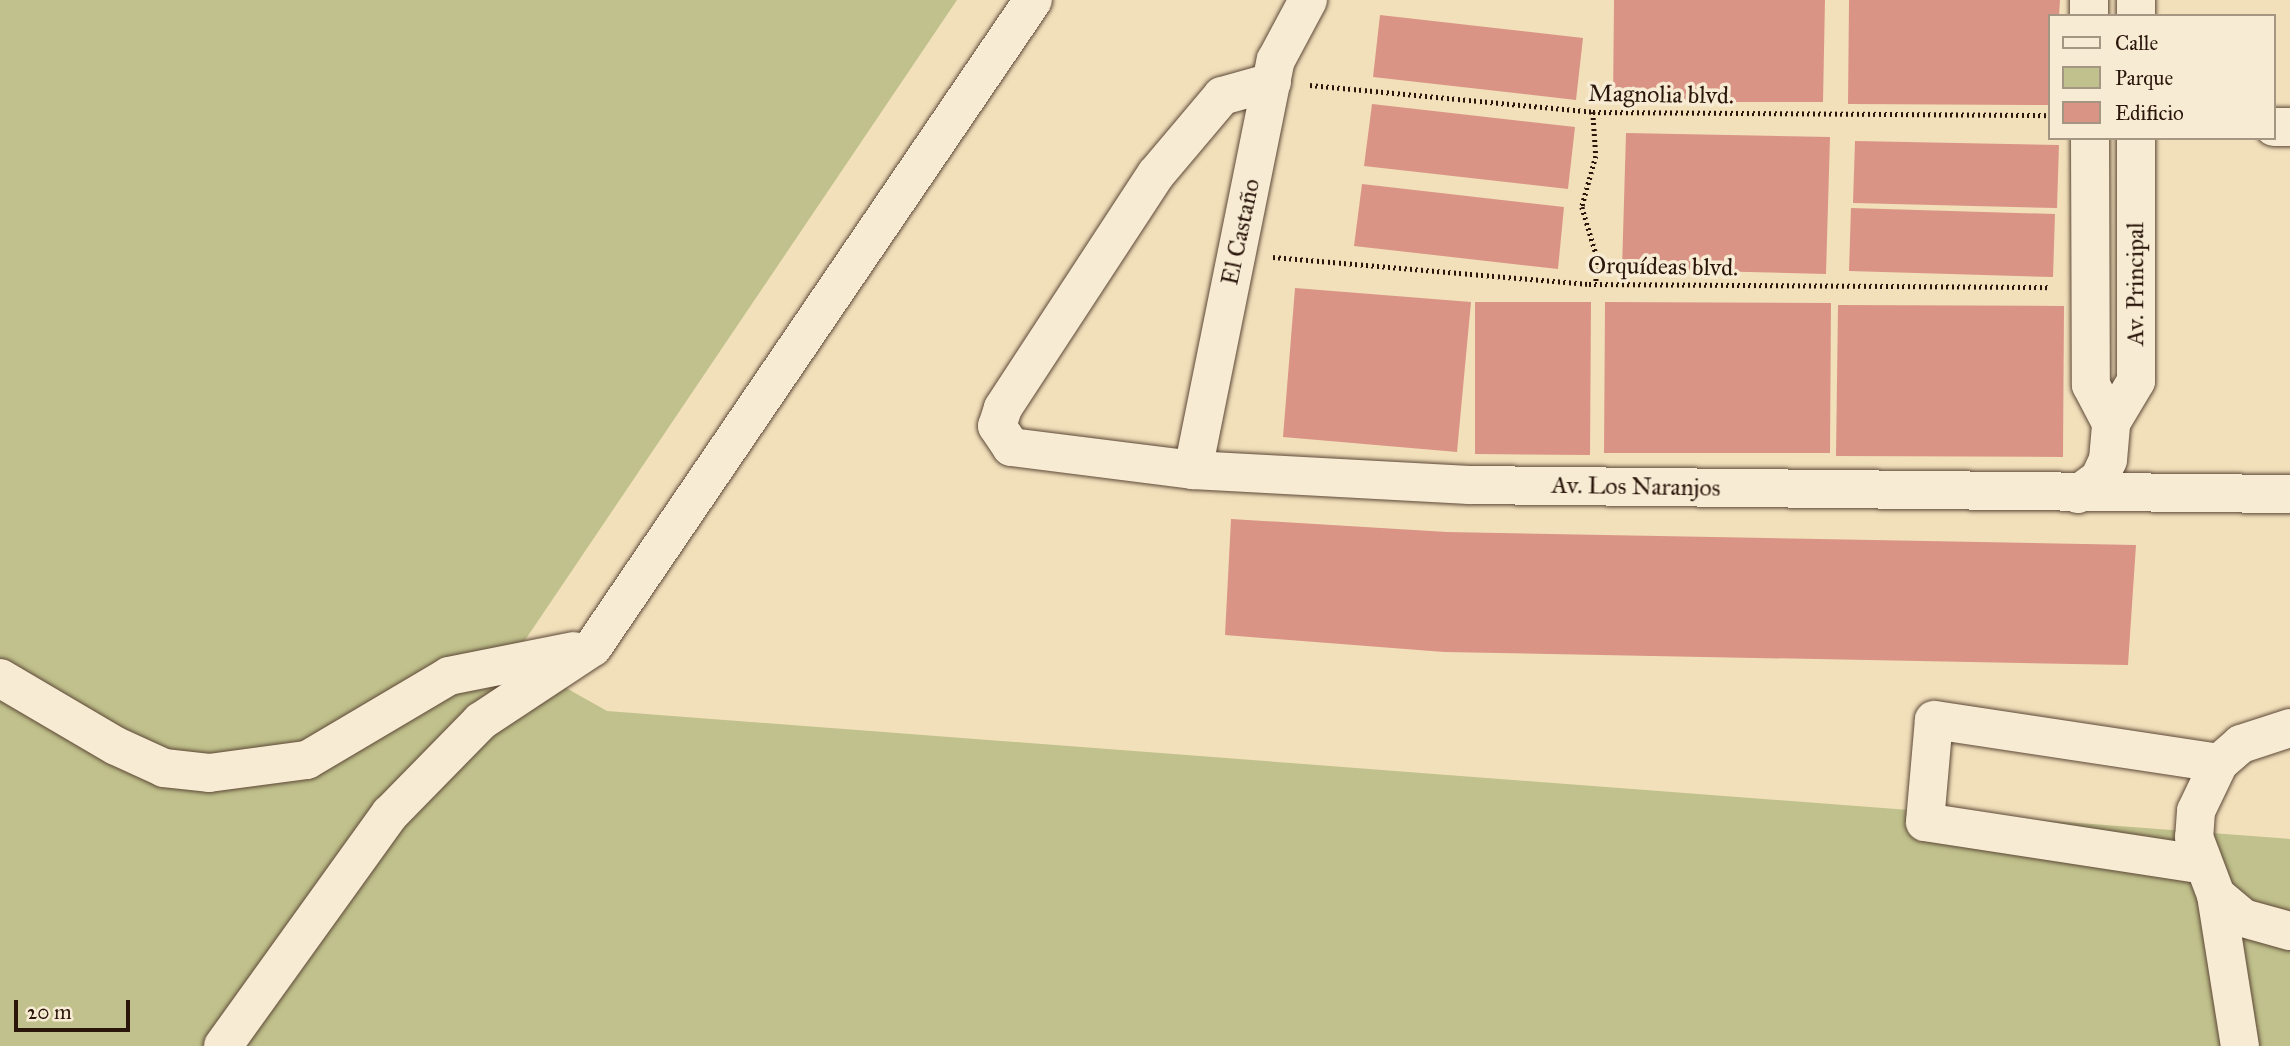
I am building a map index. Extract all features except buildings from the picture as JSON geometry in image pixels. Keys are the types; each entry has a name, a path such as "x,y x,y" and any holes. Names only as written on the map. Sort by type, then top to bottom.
{"street":[{"path":"223,1046 390,814 481,721 593,647 1033,0"},
{"name":"El Castaño","path":"1193,470 1272,82 1286,35 1308,0"},
{"name":"Av. Los Naranjos","path":"1272,82 1222,96 1200,118 1148,186 1003,408 998,426 1011,446 1026,451 1193,470 1469,485 2078,494 2290,494"},
{"name":"Av. Principal","path":"2090,140 2091,386 2111,423"},
{"name":"Av. Principal","path":"2078,494 2099,479 2108,460 2111,423 2136,380 2136,140"},
{"path":"0,678 116,747 164,768 209,773 307,760 449,676 593,647"},
{"path":"2219,763 1934,720 1925,821 2208,879 2243,918 2290,931"},
{"path":"2240,1046 2196,811 2219,763 2241,744 2290,728"}],"path":[{"name":"Magnolia blvd.","path":"1272,82 1593,112 2048,115"},
{"path":"1593,112 1596,156 1583,207 1597,257 1596,284"},
{"name":"Orquídeas blvd.","path":"1237,254 1596,284 2090,286"}],"green space":[{"path":"0,0 957,0 513,658 607,711 2290,839 2290,1046 0,1046"}]}
